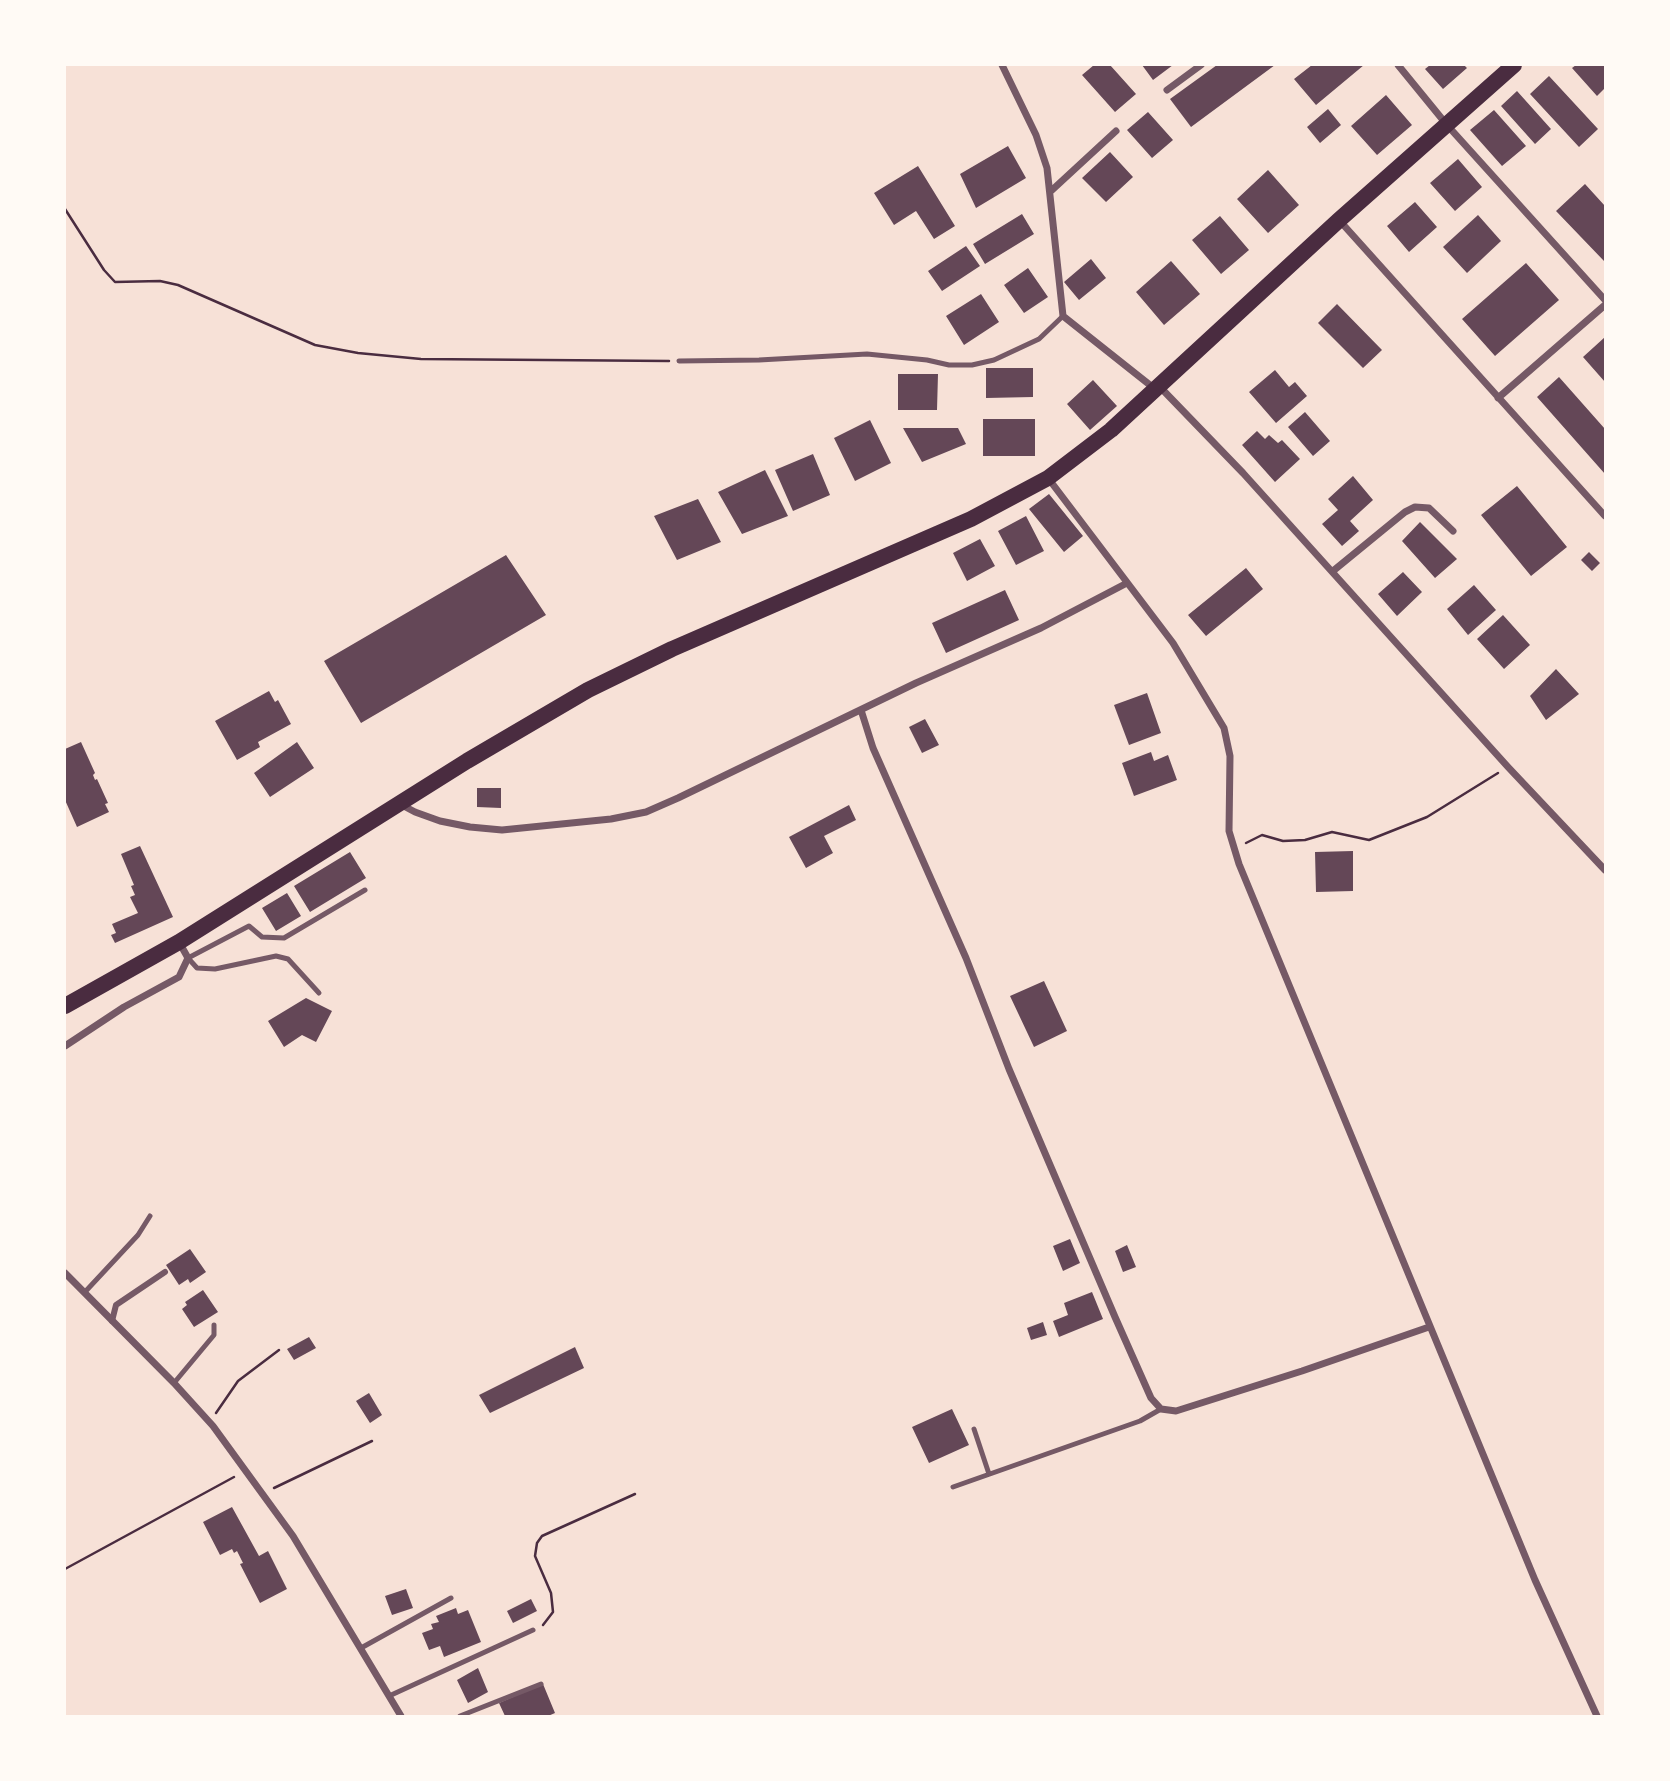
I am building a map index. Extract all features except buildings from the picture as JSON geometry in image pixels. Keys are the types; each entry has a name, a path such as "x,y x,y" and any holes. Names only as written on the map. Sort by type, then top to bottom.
{"main road":[{"path":"65,1006 179,942 533,721 611,678 971,519 1048,478 1094,445 1339,220 1514,65"}],"street":[{"path":"1002,65 1038,141 1051,191 1063,316 1157,387 1333,571 1605,870"},
{"path":"1167,90 1201,65"},
{"path":"1398,65 1447,125 1605,303 1498,398"},
{"path":"1051,191 1116,131"},
{"path":"1339,220 1605,516"},
{"path":"1048,478 1173,643 1224,728 1230,756 1228,822 1233,848 1535,1580 1597,1716"},
{"path":"1333,571 1405,512 1415,507 1429,508 1453,531"},
{"path":"400,803 440,821 493,829 540,827 627,816 664,805 916,683 1063,617 1127,583"},
{"path":"861,710 873,748 966,958 1009,1069 1115,1317 1152,1398 1161,1409 1177,1411 1429,1327"},
{"path":"65,1046 124,1007 179,977 188,958 179,942"},
{"path":"112,1321 116,1305 165,1272"},
{"path":"65,1273 214,1426 293,1536 401,1716"}],"lane":[{"path":"679,361 867,355 927,360 949,365 972,365 994,360 1039,339 1063,316"},
{"path":"319,993 288,959 276,956 215,970 197,968 188,958 249,926 262,937 284,938 365,890"},
{"path":"84,1293 138,1235 150,1216"},
{"path":"174,1383 214,1335 214,1325"},
{"path":"953,1487 1149,1418 1161,1409"},
{"path":"974,1429 989,1474"},
{"path":"361,1648 451,1598"},
{"path":"389,1696 533,1630"},
{"path":"460,1716 541,1684"}],"path":[{"path":"65,209 104,270 115,282 160,281 178,285 315,345 358,353 421,359 679,361"},
{"path":"1233,848 1262,835 1283,841 1305,840 1332,832 1368,840 1427,817 1508,766"},
{"path":"214,1426 217,1411 238,1381 279,1350"},
{"path":"263,1494 372,1441"},
{"path":"65,1569 246,1471"},
{"path":"533,1630 543,1625 553,1612 551,1593 535,1556 537,1543 542,1536 635,1494"}]}
